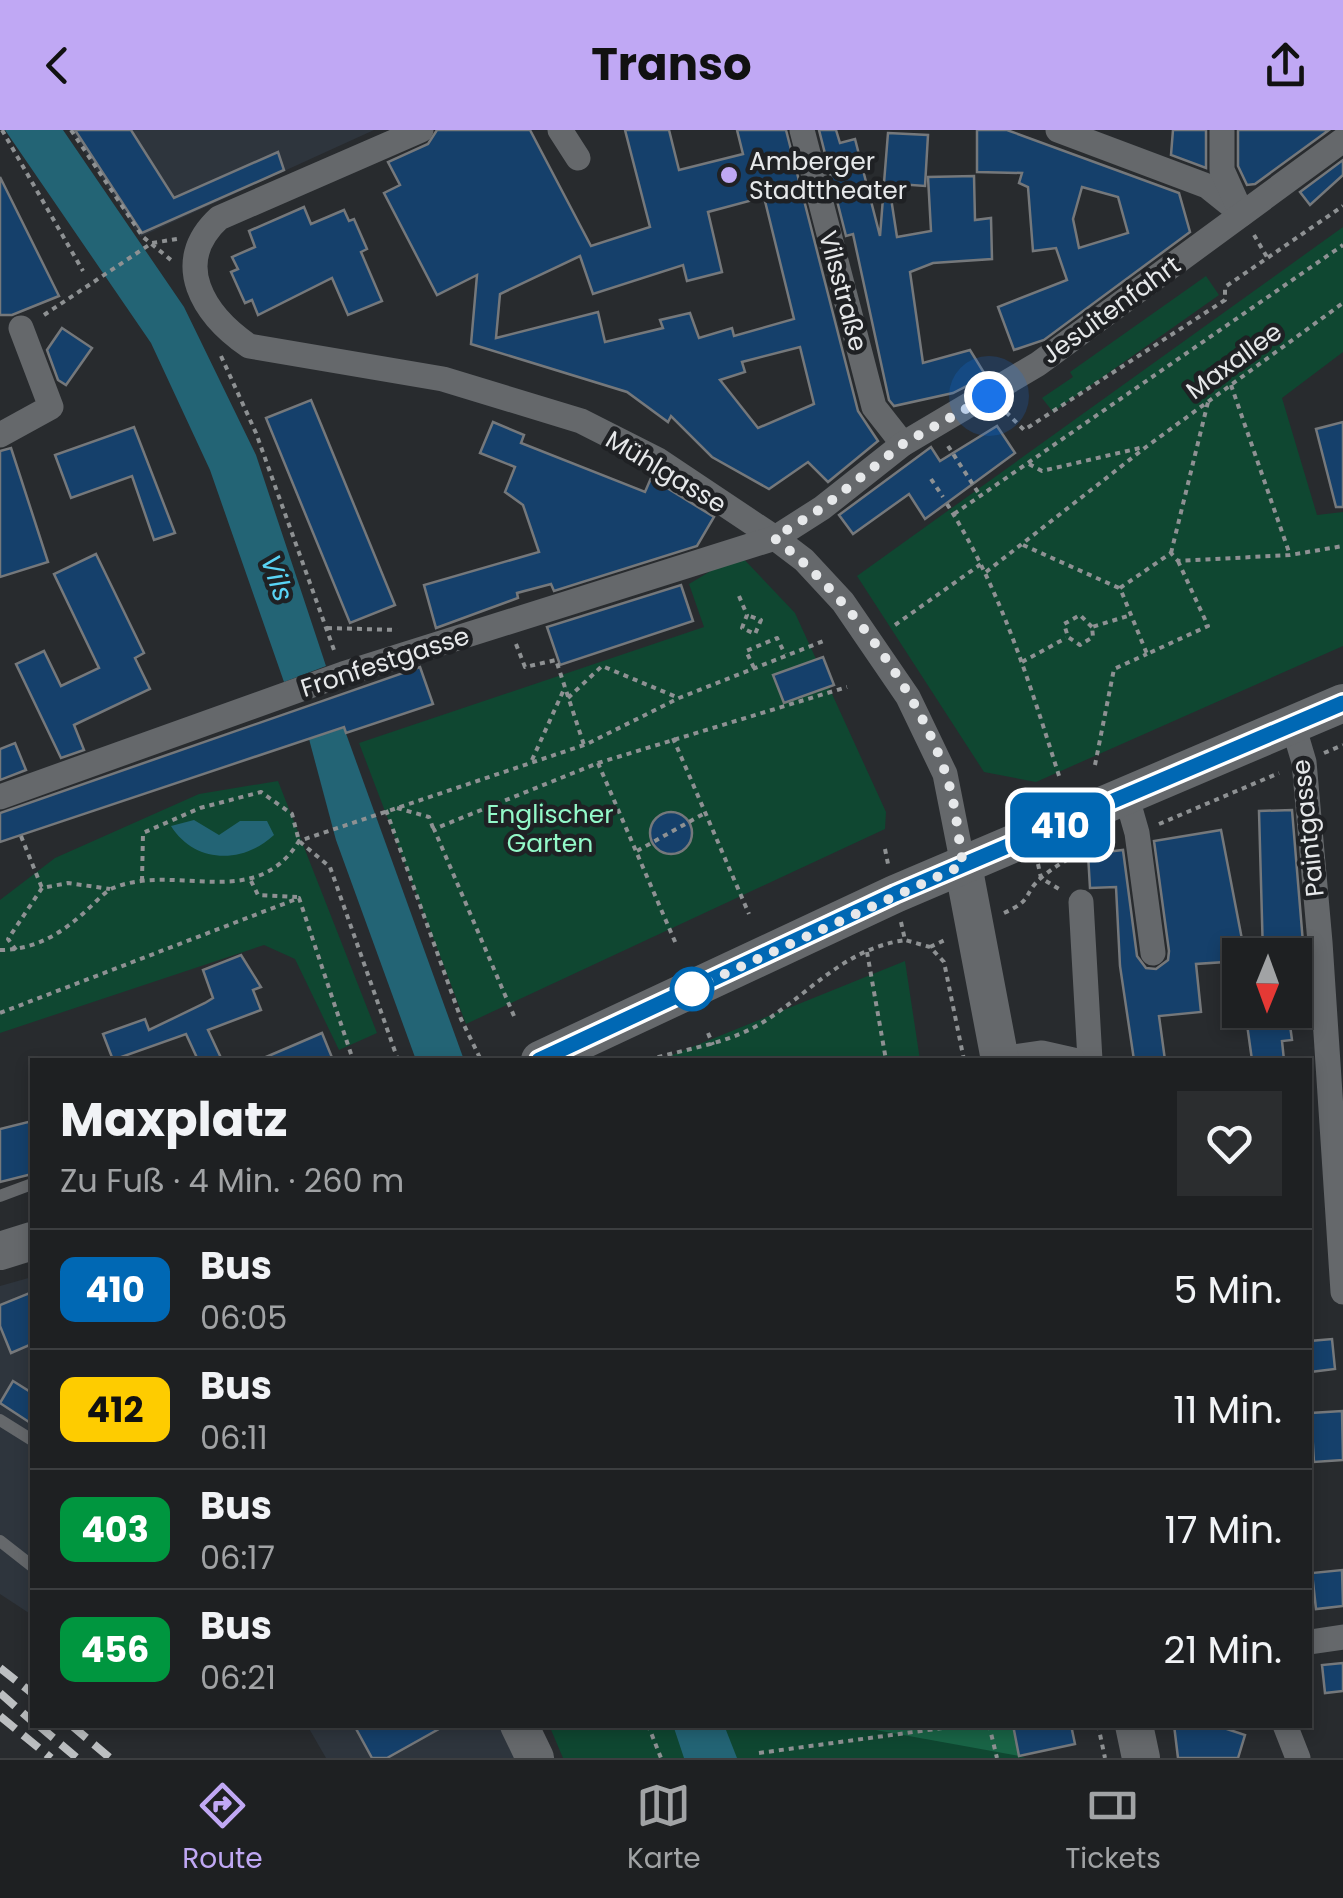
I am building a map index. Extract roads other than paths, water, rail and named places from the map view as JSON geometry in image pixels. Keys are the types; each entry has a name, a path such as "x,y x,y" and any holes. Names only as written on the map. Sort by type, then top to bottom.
{"main road":[{"path":"544,1058 963,865 1132,815 1293,725 1343,703"},
{"path":"963,865 1000,1058"},
{"path":"0,1251 30,1243"},
{"path":"520,1728 535,1758"},
{"path":"1135,1728 1141,1758"}],"street":[{"name":"Mühlgasse","path":"421,130 219,218 202,234 196,258 198,287 223,328 249,346 442,379 580,421 658,460 774,538 804,560 843,602 908,697 945,774 963,865"},
{"path":"560,130 578,158"},
{"name":"Vilsstraße","path":"802,130 874,407 903,444"},
{"path":"1058,130 1207,186 1242,214"},
{"path":"1222,130 1222,170 1242,214"},
{"name":"Jesuitenfahrt","path":"774,538 822,508 903,444 989,396 1343,140"},
{"path":"0,436 50,407 21,328"},
{"name":"Fronfestgasse","path":"0,796 274,699 339,662 507,622 774,538"},
{"name":"Paintgasse","path":"1293,725 1304,762 1343,1292"},
{"path":"1132,815 1153,953"},
{"path":"1080,902 1090,1058"},
{"path":"1007,1058 1042,1053 1064,1058"},
{"path":"1312,1642 1343,1637"},
{"path":"1285,1728 1298,1758"}],"lane":[{"path":"0,1196 30,1185"},
{"path":"0,1420 30,1439"},
{"path":"0,1540 30,1564"}],"water":[{"name":"Vils","path":"5,130 63,130 184,307 256,455 326,666 284,682 210,470 151,343"},
{"path":"344,728 463,1058 415,1058 336,840 309,739"},
{"path":"194,820 219,835 240,821 267,821 274,835 248,851 219,856 192,847 171,826"},
{"path":"674,1728 725,1728 737,1758 684,1758"}],"railway":[{"path":"0,1668 30,1691"},
{"path":"0,1693 30,1719"},
{"path":"0,1716 51,1758"},
{"path":"42,1728 77,1758"},
{"path":"75,1728 110,1758"}],"place":[{"name":"Amberger Stadttheater","path":"729,175"}],"park label":[{"name":"Englischer Garten","path":"550,828"}]}
